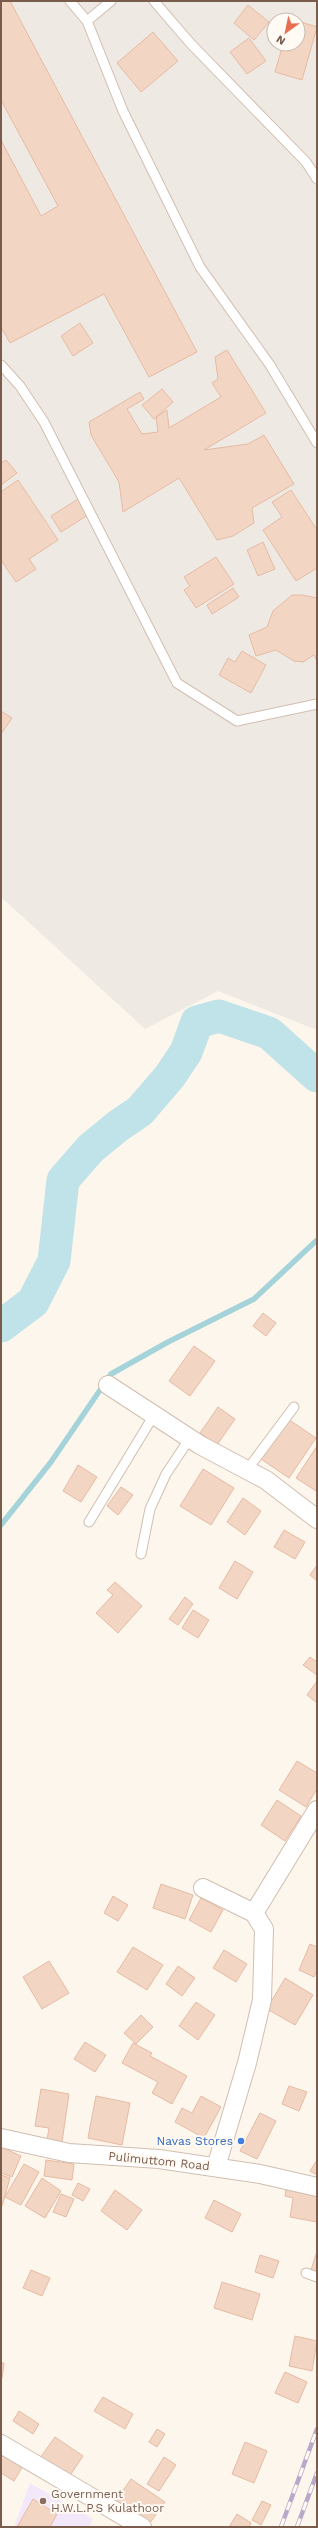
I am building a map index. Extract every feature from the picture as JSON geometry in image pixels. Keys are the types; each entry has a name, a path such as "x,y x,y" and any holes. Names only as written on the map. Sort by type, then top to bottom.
{"street":[{"path":"108,1385 190,1438 266,1480 317,1519"},
{"path":"254,1913 317,1810"},
{"path":"203,1888 254,1913 264,1929 262,2000 247,2063 216,2167"},
{"name":"Pulimuttom Road","path":"1,2138 69,2152 159,2159 216,2167 260,2174 317,2187"},
{"path":"1,2444 142,2527"}],"lane":[{"path":"70,1 87,21 123,111 200,267 270,365 317,443"},
{"path":"87,21 111,1"},
{"path":"154,1 191,44 306,162 317,178"},
{"path":"1,365 20,386 44,422 177,683 237,721 317,704"},
{"path":"247,1470 294,1407"},
{"path":"89,1522 154,1415"},
{"path":"141,1554 150,1509 166,1474 190,1438"},
{"path":"306,2273 317,2278"}],"shaded area":[{"path":"1,1 317,1 317,1030 218,991 145,1029 1,897"},
{"name":"Government H.W.L.P.S Kulathoor","path":"30,2483 93,2519 89,2527 14,2527"}],"building":[{"path":"1,1 10,1 197,352 149,377 104,294 10,343 1,327 1,140 41,216 58,206 1,100"},
{"path":"248,5 266,20 266,26 254,40 234,23"},
{"path":"306,24 317,27 302,80 275,72 281,52 306,52"},
{"path":"153,32 178,61 141,92 117,63"},
{"path":"249,38 266,61 247,74 230,52"},
{"path":"80,323 93,343 73,356 61,336"},
{"path":"227,350 266,413 204,450 248,444 264,435 294,484 252,508 254,523 233,536 217,540 179,478 123,512 119,482 91,435 89,422 140,392 144,399 127,409 142,434 158,432 156,417 167,410 169,428 221,397 212,383 218,379 215,357"},
{"path":"162,389 173,402 154,419 142,405"},
{"path":"6,460 17,473 1,485 1,463"},
{"path":"18,480 58,540 29,559 36,569 16,582 1,560 1,492"},
{"path":"291,490 317,530 317,568 296,581 263,530 282,517 272,502"},
{"path":"78,499 88,515 61,532 51,516"},
{"path":"263,542 275,569 258,576 247,550"},
{"path":"216,557 234,584 196,608 184,590 190,586 184,577"},
{"path":"233,588 239,597 212,614 207,605"},
{"path":"292,595 317,598 317,661 314,655 303,662 294,661 276,650 256,656 249,635 267,627 273,611"},
{"path":"242,651 266,665 251,693 219,675 228,658 235,662"},
{"path":"1,711 12,718 1,734"},
{"path":"263,1313 276,1323 266,1336 253,1326"},
{"path":"194,1346 215,1361 190,1396 169,1381"},
{"path":"218,1407 235,1419 217,1445 200,1433"},
{"path":"288,1419 316,1438 289,1478 261,1459"},
{"path":"317,1446 317,1489 316,1491 296,1478"},
{"path":"78,1465 97,1477 81,1502 63,1491"},
{"path":"203,1469 234,1488 211,1525 180,1506"},
{"path":"121,1487 133,1495 118,1515 107,1506"},
{"path":"243,1498 261,1511 245,1535 227,1522"},
{"path":"284,1530 305,1542 295,1559 274,1547"},
{"path":"235,1561 253,1572 237,1599 219,1588"},
{"path":"317,1565 317,1581 310,1575"},
{"path":"115,1582 142,1606 118,1633 96,1613 113,1595 107,1590"},
{"path":"185,1597 193,1604 178,1625 169,1619"},
{"path":"193,1610 209,1620 198,1638 182,1628"},
{"path":"310,1657 317,1662 317,1675 303,1665"},
{"path":"317,1681 317,1703 307,1695"},
{"path":"297,1761 317,1773 317,1789 306,1807 279,1790"},
{"path":"277,1800 301,1816 285,1841 261,1825"},
{"path":"161,1884 193,1895 185,1919 153,1908"},
{"path":"113,1896 128,1905 118,1921 104,1913"},
{"path":"201,1898 223,1910 211,1932 189,1920"},
{"path":"310,1944 317,1947 317,1971 314,1977 299,1970"},
{"path":"133,1947 163,1965 147,1990 117,1972"},
{"path":"224,1950 247,1964 236,1982 213,1968"},
{"path":"49,1961 69,1993 42,2009 23,1977"},
{"path":"178,1966 195,1978 182,1996 166,1984"},
{"path":"285,1978 313,1995 295,2025 267,2009"},
{"path":"196,2002 215,2015 198,2040 179,2026"},
{"path":"141,2015 153,2027 136,2044 124,2033"},
{"path":"85,2042 106,2055 95,2072 74,2059"},
{"path":"133,2043 152,2053 150,2056 187,2076 172,2104 152,2093 158,2082 122,2063"},
{"path":"289,2086 307,2092 299,2111 282,2104"},
{"path":"41,2089 69,2094 62,2142 47,2140 49,2128 35,2126"},
{"path":"96,2096 130,2103 122,2145 88,2138"},
{"path":"201,2096 221,2107 204,2138 175,2122 182,2108 192,2113"},
{"path":"260,2113 276,2121 257,2159 240,2151"},
{"path":"1,2147 21,2156 12,2177 1,2173"},
{"path":"46,2160 74,2164 72,2180 44,2176"},
{"path":"317,2160 317,2175 310,2171"},
{"path":"24,2164 39,2172 21,2205 5,2197"},
{"path":"1,2175 10,2178 2,2206 1,2205"},
{"path":"42,2178 61,2191 45,2218 25,2206"},
{"path":"287,2182 317,2188 317,2222 290,2217 293,2198 285,2196"},
{"path":"78,2183 90,2189 83,2201 72,2195"},
{"path":"115,2190 142,2210 127,2230 101,2211"},
{"path":"61,2194 74,2199 66,2217 53,2212"},
{"path":"214,2200 241,2214 232,2232 205,2218"},
{"path":"317,2251 317,2272 311,2270"},
{"path":"260,2255 279,2261 273,2278 255,2272"},
{"path":"31,2270 50,2278 42,2296 23,2288"},
{"path":"222,2282 260,2294 252,2320 214,2308"},
{"path":"295,2336 317,2341 312,2371 289,2366"},
{"path":"1,2363 4,2363 2,2378 1,2377"},
{"path":"285,2372 307,2382 298,2403 275,2393"},
{"path":"103,2397 133,2414 125,2429 94,2411"},
{"path":"19,2411 39,2424 33,2434 13,2421"},
{"path":"157,2429 165,2434 157,2447 149,2442"},
{"path":"55,2437 83,2456 69,2477 40,2458"},
{"path":"245,2442 267,2451 254,2483 232,2474"},
{"path":"1,2453 23,2466 14,2481 1,2473"},
{"path":"164,2457 176,2465 159,2491 147,2484"},
{"path":"131,2479 165,2502 147,2527 114,2503"},
{"path":"33,2499 57,2514 50,2527 17,2527"},
{"path":"262,2501 271,2505 261,2525 252,2520"},
{"path":"237,2514 251,2523 249,2527 229,2527"}],"waterway":[{"path":"1,1326 33,1302 54,1261 63,1180 91,1148 118,1126 140,1111 170,1076 186,1052 197,1022 219,1016 269,1033 317,1076"},
{"path":"1,1525 51,1462 111,1374 168,1342 254,1299 317,1240"}],"railway":[{"path":"281,2527 317,2429"},
{"path":"297,2527 317,2473"}],"place":[{"name":"Navas Stores","path":"241,2141"},
{"name":"Government H.W.L.P.S Kulathoor","path":"43,2501"}]}
